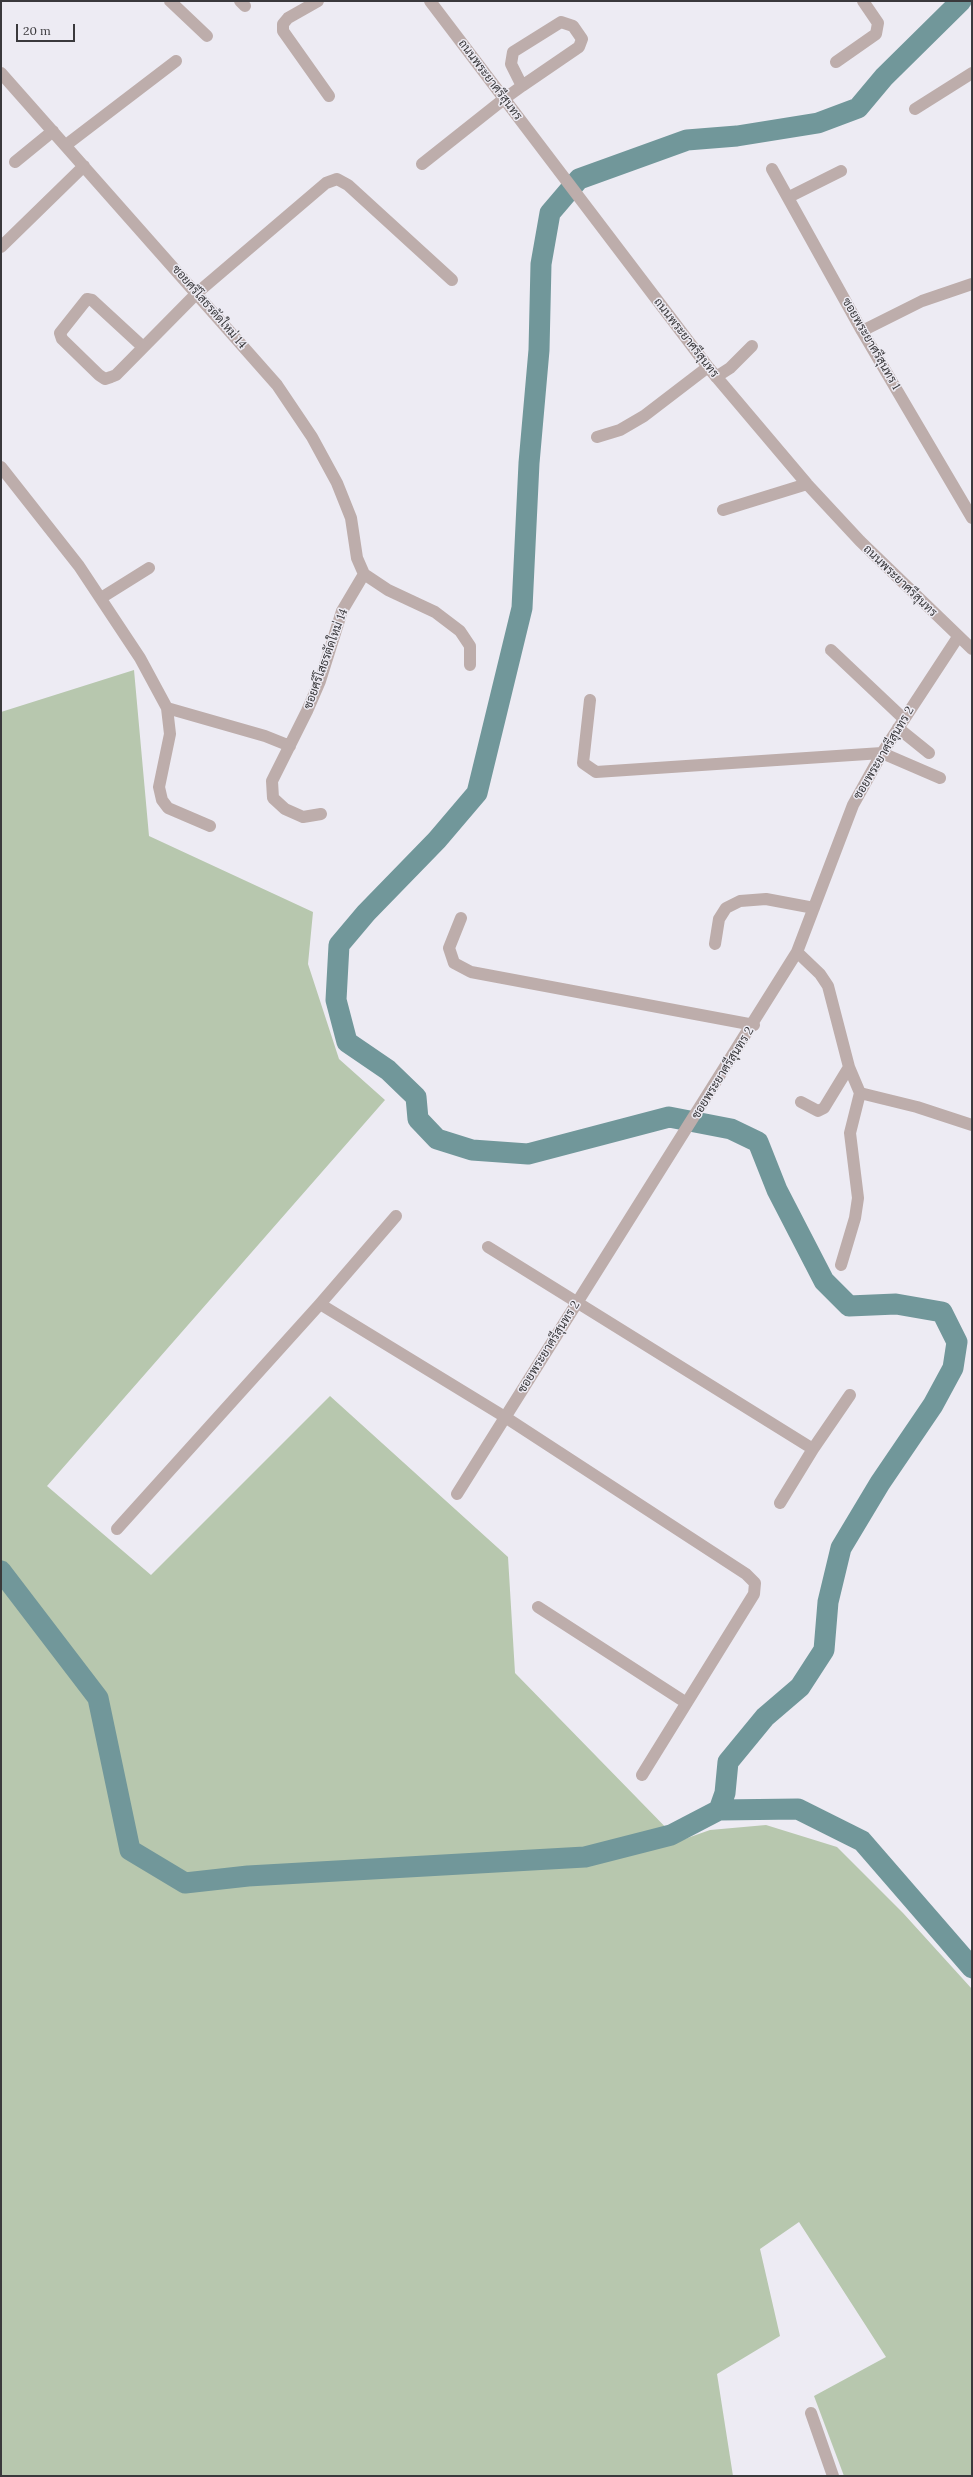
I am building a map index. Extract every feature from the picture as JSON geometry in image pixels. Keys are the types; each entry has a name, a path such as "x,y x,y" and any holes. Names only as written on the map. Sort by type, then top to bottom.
{"street":[{"path":"170,1 207,36"},
{"path":"318,1 288,18 283,24 283,31 329,96"},
{"name":"ถนนพระยาศรีสุนทร","path":"430,1 559,173 716,377 807,484 860,542 972,649"},
{"path":"836,62 876,34 878,23 863,1"},
{"path":"422,164 504,99 581,44 582,39 573,26 561,22 513,52 511,64 522,86"},
{"path":"66,145 176,61"},
{"name":"ซอยศรีโสธรตัดใหม่ 14","path":"1,73 277,385 312,437 336,483 351,518 357,558 364,574 342,611 320,681 272,781 274,798 285,809 303,817 321,814"},
{"path":"915,109 972,73"},
{"path":"15,162 52,131"},
{"path":"1,247 84,166"},
{"name":"ซอยพระยาศรีสุนทร 1","path":"772,169 789,197 862,331 972,518"},
{"path":"789,197 841,171"},
{"path":"143,347 92,300 87,299 60,333 62,339 105,379 116,375 197,293 326,183 337,179 348,184 452,280"},
{"path":"862,331 922,301 972,284"},
{"path":"716,377 730,368 752,346"},
{"path":"597,437 620,430 644,416 708,367"},
{"path":"3,473 79,566 140,658 167,708 170,734 159,787 162,800 168,808 210,826"},
{"path":"723,510 807,484"},
{"path":"101,598 149,568"},
{"path":"364,574 388,590 435,612 460,631 470,646 470,665"},
{"name":"ซอยพระยาศรีสุนทร 2","path":"457,1494 754,1025 797,952 853,805 882,753 958,637"},
{"path":"831,650 929,753"},
{"path":"590,700 583,763 596,772 882,753 940,778"},
{"path":"167,708 265,736 290,746"},
{"path":"716,944 719,919 726,908 740,901 766,899 814,908"},
{"path":"461,918 449,948 454,963 471,972 754,1025"},
{"path":"797,952 820,974 828,986 849,1066 860,1093 850,1133 858,1198 855,1218 841,1265"},
{"path":"800,1102 818,1111 824,1108 849,1066"},
{"path":"860,1093 931,1111 972,1125"},
{"path":"117,1529 320,1304 396,1216"},
{"path":"488,1247 813,1449"},
{"path":"320,1304 505,1417 746,1574 755,1583 754,1594 685,1702 642,1774"},
{"path":"780,1503 813,1449 850,1395"},
{"path":"538,1607 685,1702"},
{"path":"811,2413 833,2476"}],"green space":[{"path":"134,670 149,836 313,912 308,964 339,1059 385,1100 47,1486 151,1575 330,1396 508,1557 515,1673 679,1841 710,1830 766,1825 837,1847 903,1913 972,1989 972,2476 844,2476 814,2396 886,2357 799,2222 760,2249 780,2336 717,2374 733,2476 1,2476 1,712"}],"waterway":[{"path":"1,1571 98,1698 130,1850 185,1883 248,1876 585,1857 671,1835 719,1810 725,1793 728,1762 765,1717 800,1687 824,1650 828,1602 841,1548 880,1483 933,1405 953,1368 957,1342 942,1312 896,1304 849,1306 824,1281 777,1190 758,1142 731,1129 669,1117 528,1154 472,1150 437,1139 418,1119 416,1097 388,1070 347,1042 336,1000 339,945 366,913 437,840 477,793 522,608 529,463 539,350 541,264 550,213 579,179 687,140 737,136 818,123 858,108 884,77 961,1"},
{"path":"719,1810 798,1809 862,1841 972,1968"}]}
